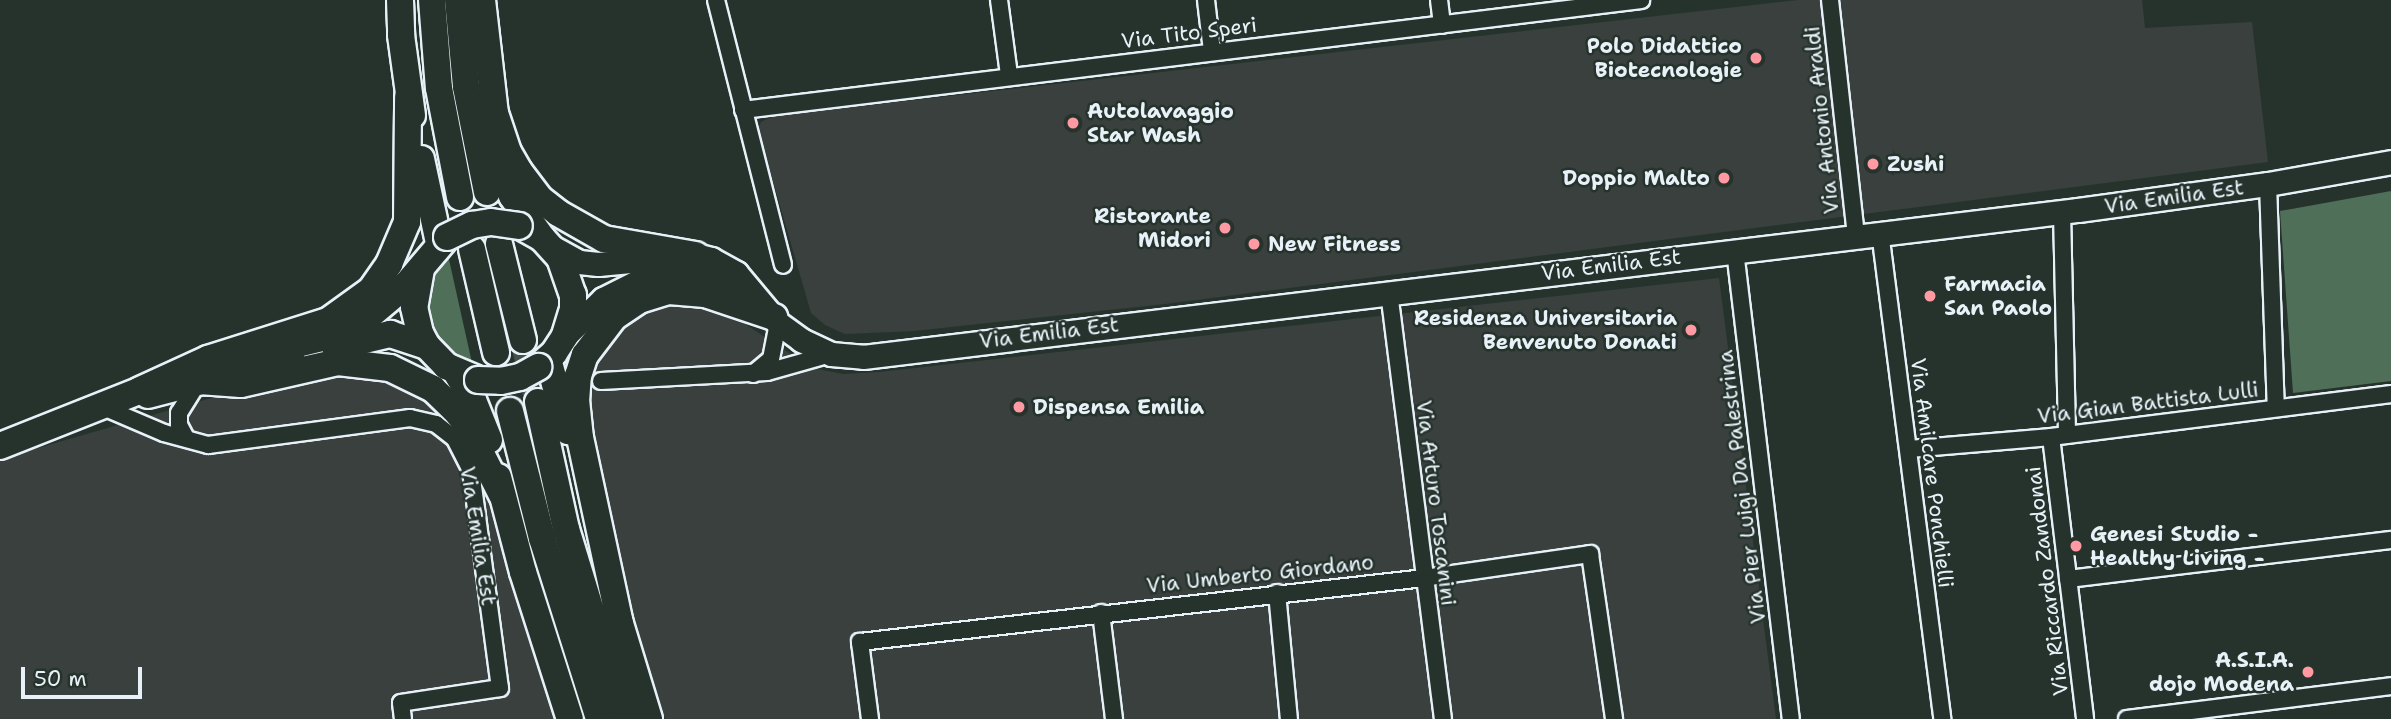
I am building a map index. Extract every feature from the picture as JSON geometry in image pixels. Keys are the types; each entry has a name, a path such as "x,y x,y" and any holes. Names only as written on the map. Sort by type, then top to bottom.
{"main road":[{"path":"0,446 96,410 208,359 328,321 371,290 389,264 408,222 408,97 400,0"},
{"path":"432,0 439,88 460,197"},
{"path":"458,0 466,87 487,192"},
{"path":"482,0 498,150 505,182 537,237"},
{"path":"140,390 204,367 338,334 363,321 389,301 421,269 443,240 408,97"},
{"path":"495,113 508,152 519,170 539,198 558,213 604,239 696,255"},
{"name":"Via Emilia Est","path":"543,363 565,336 603,299 621,288 665,275 710,280 776,320 801,340 831,354 863,357 2062,212 2268,184 2391,162"},
{"name":"Via Emilia Est","path":"443,240 472,225 491,222 537,237 579,261 598,264 696,255 726,265 736,273 776,320"},
{"name":"Via Emilia Est","path":"537,237 566,268 572,285 573,309 565,336"},
{"path":"499,244 523,340"},
{"path":"472,249 496,352"},
{"path":"421,269 414,307 416,324 427,346"},
{"path":"620,624 580,438 576,402 578,376 585,355 614,317 639,300 669,291 705,293 776,320"},
{"path":"96,410 199,381 390,334 427,346 467,376 501,381 520,377 543,363 649,719"},
{"path":"199,381 241,384 338,362 390,368 433,388 454,408 465,422 502,495"},
{"path":"467,376 486,429 502,495 570,719"},
{"path":"538,402 566,529 624,719"},
{"path":"510,411 546,552 599,719"},
{"path":"555,670 576,719"}],"street":[{"path":"716,0 783,265"},
{"path":"999,0 1009,75"},
{"path":"1206,0 1212,51"},
{"path":"1439,0 1442,25"},
{"name":"Via Tito Speri","path":"743,110 1009,75 1641,0"},
{"name":"Via Antonio Araldi","path":"1830,0 1856,235"},
{"path":"2268,184 2276,408"},
{"name":"Via Riccardo Zandonai","path":"2062,212 2059,436 2068,579 2085,719"},
{"name":"Via Amilcare Ponchielli","path":"1880,232 1942,719"},
{"name":"Via Pier Luigi Da Palestrina","path":"1735,251 1791,719"},
{"name":"Via Arturo Toscanini","path":"1389,292 1443,719"},
{"path":"753,374 771,359 776,320"},
{"name":"Via Emilia Est","path":"601,381 753,374 831,354"},
{"path":"186,438 179,425 179,413 199,381"},
{"name":"Via Gian Battista Lulli","path":"1909,449 2059,436 2391,394"},
{"path":"96,410 186,438"},
{"name":"Via Emilia Est","path":"186,438 208,445 411,418 436,424 455,439 471,471 500,688 402,711"},
{"path":"2068,579 2391,540"},
{"name":"Via Umberto Giordano","path":"870,719 860,642 1424,578 1590,554 1614,719"},
{"path":"1277,593 1289,719"},
{"path":"1101,613 1114,719"},
{"path":"2127,719 2391,686"}],"shaded area":[{"path":"1798,0 2142,0 2145,28 2252,22 2268,162 1165,304 914,331 845,334 825,325 811,313 758,129 761,122 774,116"},
{"path":"1719,278 1776,719 665,719 632,614 586,422 586,376 614,332 643,311 678,301 730,314 812,368 843,374"},
{"path":"321,371 400,381 447,412 480,465 559,719 0,719 0,459 215,397"}],"green space":[{"path":"2391,191 2391,381 2293,393 2280,211"},
{"path":"446,246 472,363 456,359 438,348 420,289"}],"tunnel":[{"path":"523,340 538,402"}],"place":[{"name":"Polo Didattico Biotecnologie","path":"1756,58"},
{"name":"Autolavaggio Star Wash","path":"1073,123"},
{"name":"Zushi","path":"1873,164"},
{"name":"Doppio Malto","path":"1724,178"},
{"name":"Ristorante Midori","path":"1225,228"},
{"name":"New Fitness","path":"1254,244"},
{"name":"Farmacia San Paolo","path":"1930,296"},
{"name":"Residenza Universitaria Benvenuto Donati","path":"1691,330"},
{"name":"Dispensa Emilia","path":"1019,407"},
{"name":"Genesi Studio - Healthy Living -","path":"2076,546"},
{"name":"A.S.I.A. dojo Modena","path":"2308,672"}]}
